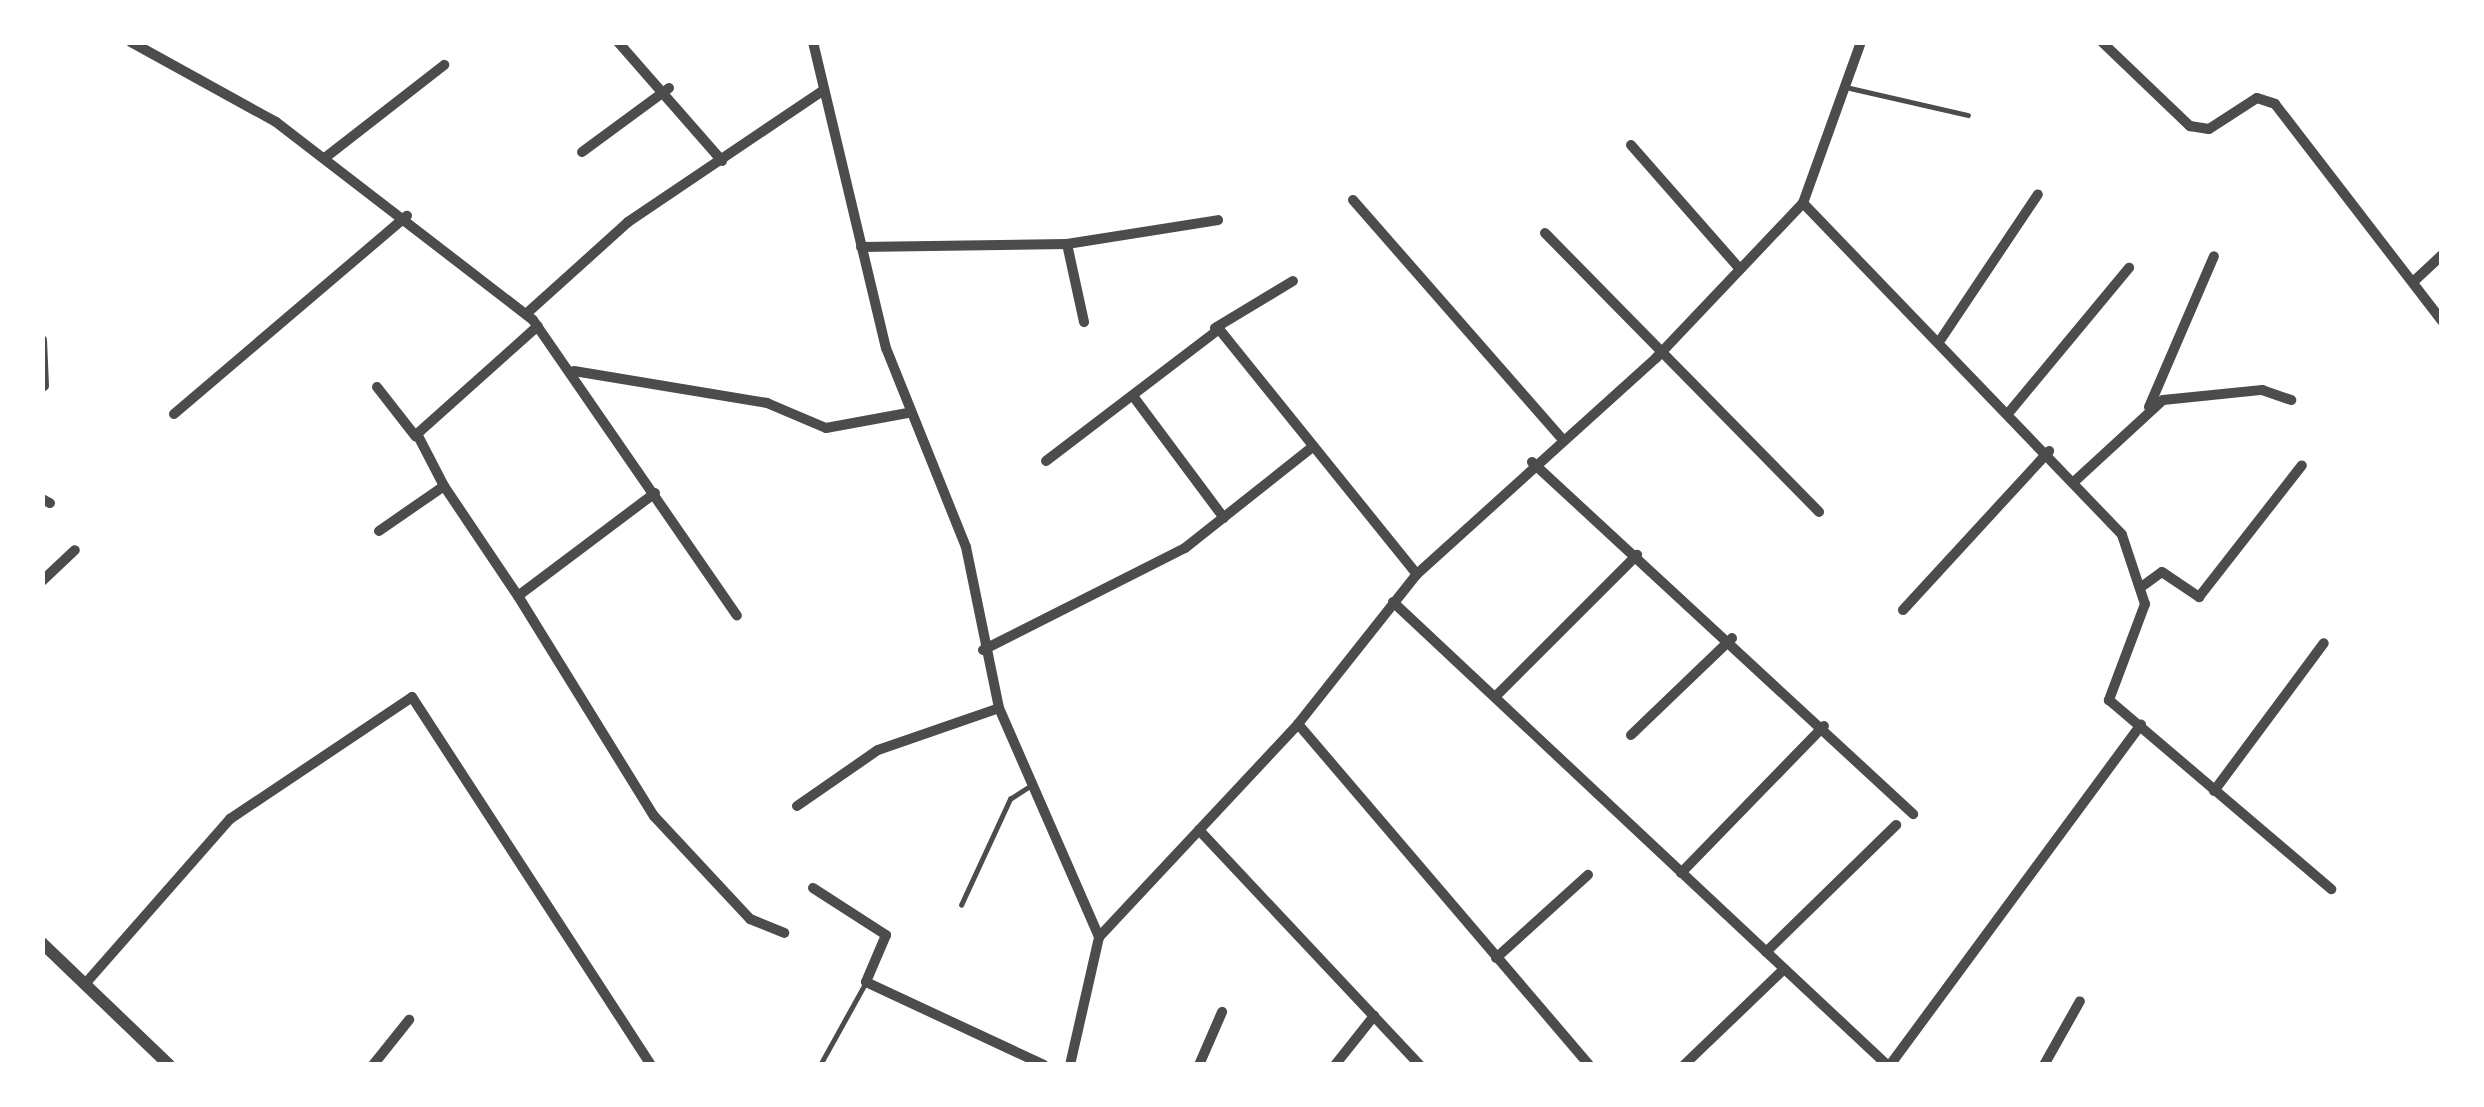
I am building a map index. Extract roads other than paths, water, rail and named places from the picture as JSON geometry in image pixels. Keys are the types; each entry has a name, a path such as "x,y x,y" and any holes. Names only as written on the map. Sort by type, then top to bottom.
{"street":[{"path":"131,42 326,157 407,216 526,314 573,370 737,616"},
{"path":"618,42 669,88 722,160"},
{"path":"813,42 861,248 908,413 966,547 983,650 999,708 1099,937"},
{"path":"1070,1065 1099,937 1298,724 1418,574 1532,462 1656,358 1803,203 1850,88 1862,42"},
{"path":"2102,42 2190,126 2209,129 2258,98 2275,104 2442,321"},
{"path":"326,157 444,65"},
{"path":"582,152 669,88"},
{"path":"526,314 628,222 824,90"},
{"path":"1631,145 1740,269"},
{"path":"1941,339 2038,194"},
{"path":"1353,200 1561,438"},
{"path":"1803,203 2011,410 2122,535 2144,585 2140,625 2109,696 2331,889"},
{"path":"174,414 407,216"},
{"path":"861,248 1067,244 1218,220"},
{"path":"1545,233 1656,358 1819,512"},
{"path":"1067,244 1084,322"},
{"path":"2413,282 2442,255"},
{"path":"2076,480 2148,408 2214,256"},
{"path":"2011,410 2129,268"},
{"path":"1046,461 1215,328 1293,281"},
{"path":"416,437 538,326"},
{"path":"1215,328 1310,449 1418,574"},
{"path":"42,340 44,386"},
{"path":"573,370 767,403 826,428 908,413"},
{"path":"377,387 416,437 654,816 750,919 784,934"},
{"path":"2148,408 2262,390 2291,400"},
{"path":"1133,396 1224,518"},
{"path":"983,650 1097,599 1224,518 1310,449"},
{"path":"1903,610 2049,451"},
{"path":"1532,462 1732,638 1913,814"},
{"path":"2144,585 2158,572 2203,594 2302,465"},
{"path":"379,531 444,486"},
{"path":"518,596 655,493"},
{"path":"42,581 74,550"},
{"path":"1495,697 1637,555"},
{"path":"1393,602 1889,1065 2141,725"},
{"path":"1631,735 1732,638"},
{"path":"2214,791 2324,643"},
{"path":"85,984 230,819 412,697 651,1065"},
{"path":"797,806 878,750 999,708"},
{"path":"1298,724 1589,1065"},
{"path":"1681,873 1824,726"},
{"path":"1766,952 1896,825"},
{"path":"1198,830 1420,1065"},
{"path":"1496,958 1588,875"},
{"path":"813,888 886,935 866,982 1044,1065"},
{"path":"42,943 169,1065"},
{"path":"1684,1065 1784,969"},
{"path":"2044,1065 2080,1001"},
{"path":"1198,1065 1222,1012"},
{"path":"1335,1065 1374,1016"},
{"path":"373,1065 409,1020"}],"lane":[{"path":"1850,88 1968,115"},
{"path":"961,905 1010,799 1033,784"},
{"path":"820,1065 866,982"}]}
